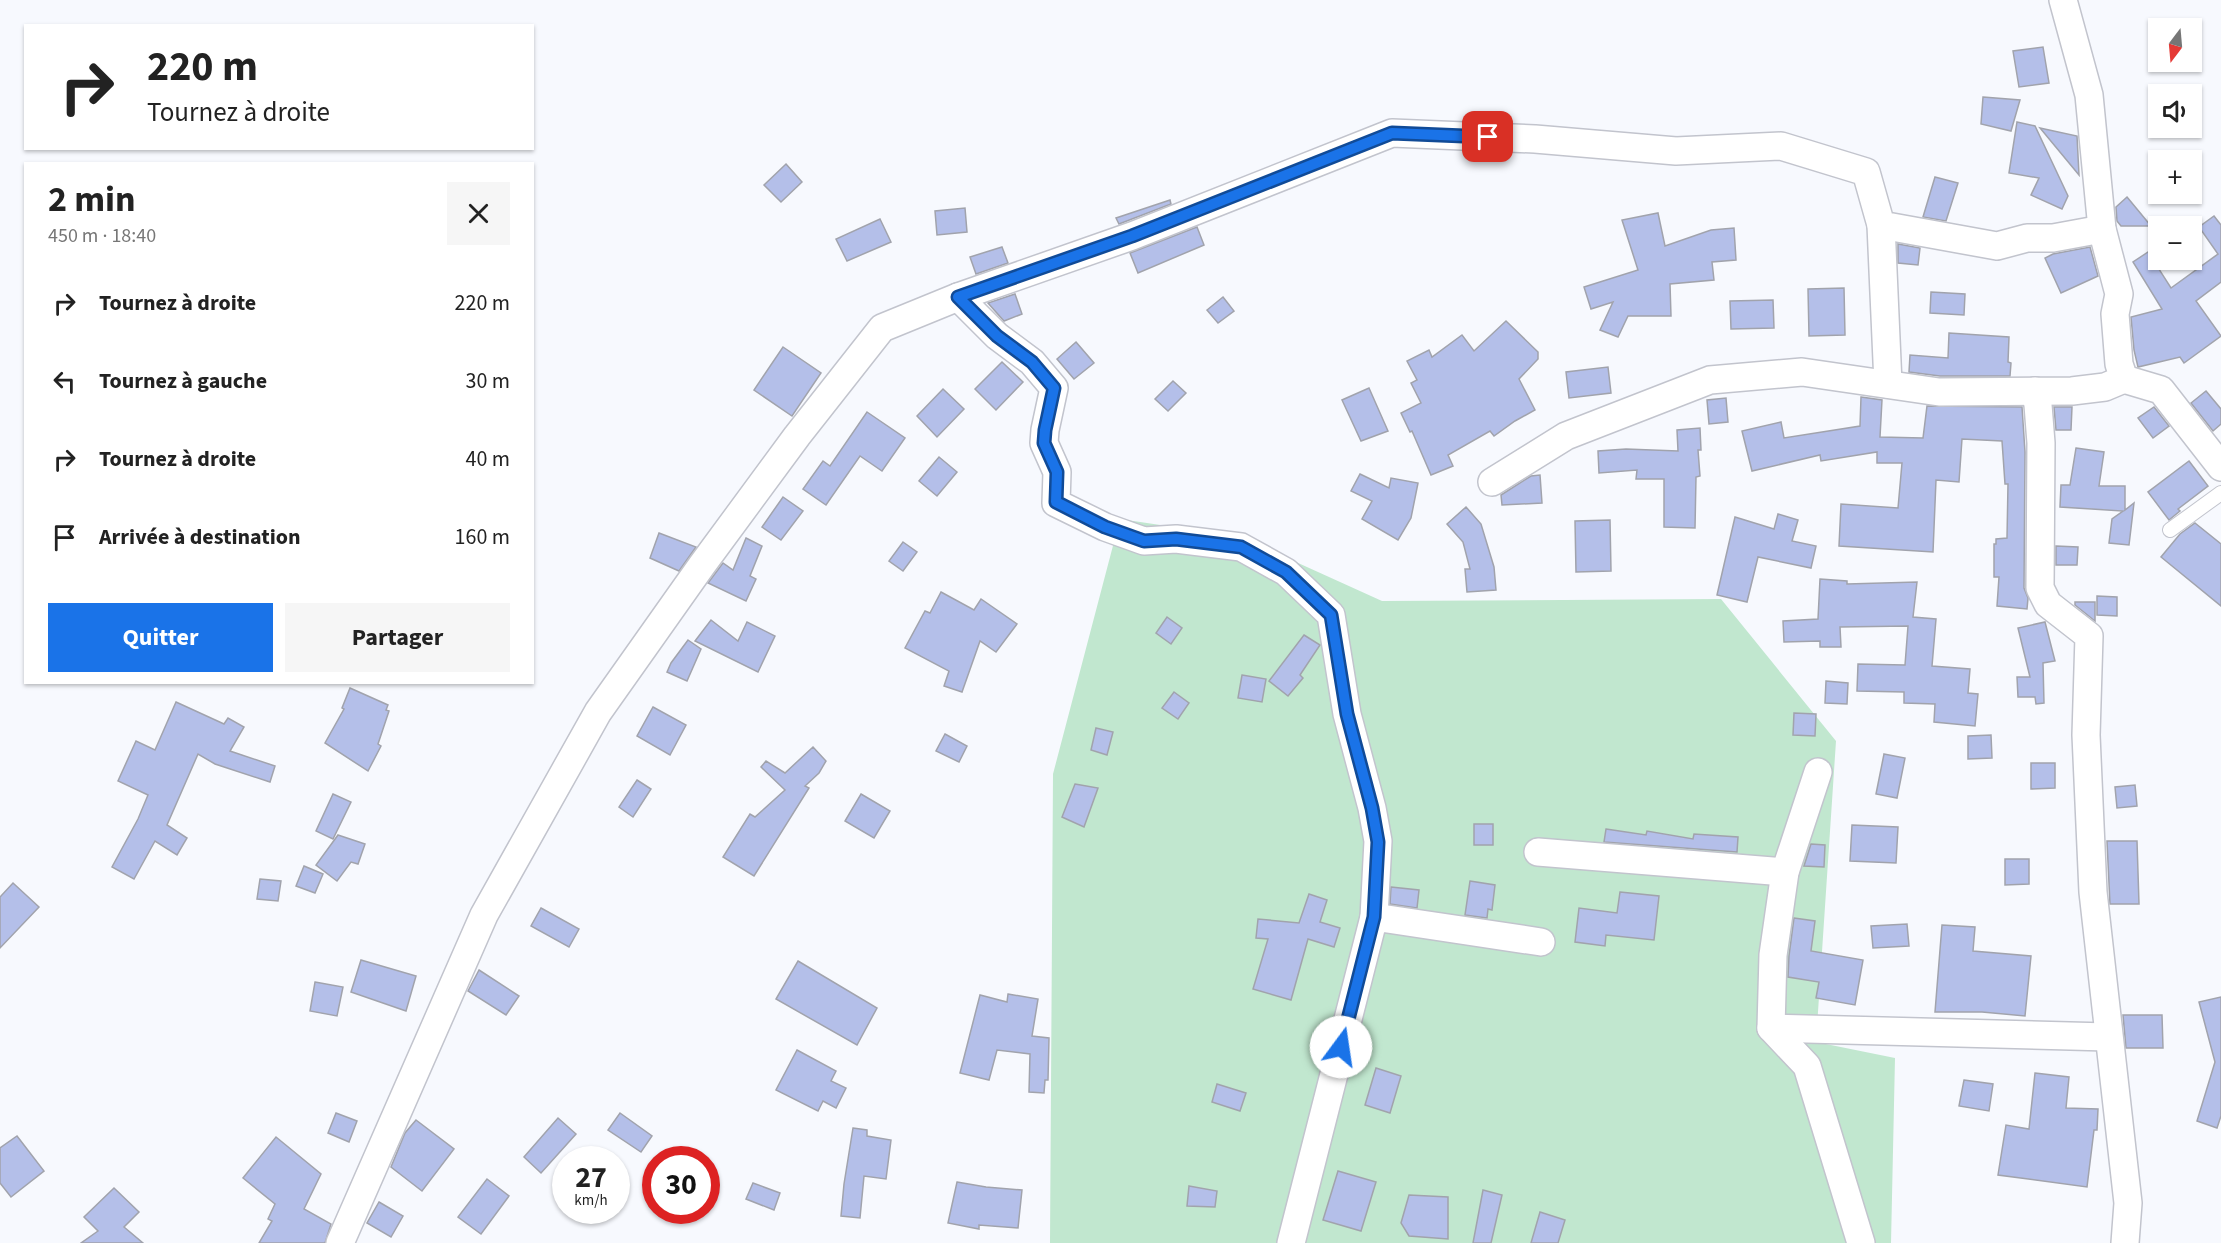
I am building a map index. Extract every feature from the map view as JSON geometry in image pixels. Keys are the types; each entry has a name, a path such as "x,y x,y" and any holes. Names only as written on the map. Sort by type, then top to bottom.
{"street":[{"path":"2063,0 2089,95 2102,230 2119,294 2116,324 2119,364 2124,379"},
{"path":"340,1243 484,915 598,712 756,491 882,328 958,297 1132,236 1392,133 1536,139 1676,151 1781,146 1866,172 1881,225 1888,384"},
{"path":"1881,225 1997,246 2026,238 2053,238 2102,230"},
{"path":"958,297 997,336 1032,362 1054,388 1044,443 1057,472 1056,502 1105,527 1144,541 1176,539 1241,547 1286,572 1331,615 1347,714 1372,808 1378,842 1374,917 1291,1243"},
{"path":"1492,482 1566,435 1710,380 1802,372 1940,392 2072,391 2105,387 2124,379 2162,390 2221,466"},
{"path":"2035,391 2041,443 2040,588 2048,604 2089,636 2086,735 2093,892 2128,1203 2125,1243"},
{"path":"1818,772 1785,872 1773,955 1771,1028 1807,1066 1861,1243"},
{"path":"1538,852 1785,872"},
{"path":"1374,917 1541,942"},
{"path":"1771,1028 2108,1038"}],"lane":[{"path":"2170,530 2221,493"}],"green space":[{"path":"1120,519 1241,537 1382,601 1721,599 1836,741 1816,1042 1895,1058 1891,1243 1050,1243 1053,774"}],"building":[{"path":"2043,47 2049,83 2019,87 2013,51"},
{"path":"1983,97 2020,100 2011,131 1981,124"},
{"path":"2017,122 2035,126 2068,196 2062,209 2031,195 2039,178 2009,173"},
{"path":"2040,128 2077,136 2079,175"},
{"path":"786,164 802,182 781,202 764,185"},
{"path":"1935,177 1958,183 1946,221 1923,217"},
{"path":"2127,197 2148,222 2148,226 2121,226 2117,221 2116,207"},
{"path":"1170,200 1171,204 1119,224 1116,218"},
{"path":"965,208 967,232 937,235 935,211"},
{"path":"1658,213 1665,246 1711,230 1734,228 1736,260 1712,262 1714,280 1670,284 1671,316 1628,316 1618,337 1600,330 1613,302 1591,309 1584,287 1638,270 1622,220"},
{"path":"2214,216 2221,225 2221,282 2196,301 2221,336 2184,363 2180,357 2138,367 2131,317 2162,309 2133,262 2148,252 2148,270 2160,270 2171,288 2196,270 2202,270 2202,266 2218,254 2202,231 2202,225"},
{"path":"880,219 891,242 847,261 836,239"},
{"path":"1197,227 1204,245 1138,273 1130,253"},
{"path":"1898,244 1920,248 1918,265 1898,263"},
{"path":"1002,247 1008,263 976,274 970,257"},
{"path":"2090,247 2098,276 2061,293 2045,258 2053,254"},
{"path":"1844,288 1845,335 1809,336 1808,289"},
{"path":"1931,292 1965,294 1964,315 1930,313"},
{"path":"1015,294 1022,314 1004,321 988,303"},
{"path":"1223,297 1234,311 1218,323 1207,310"},
{"path":"1773,300 1774,328 1731,329 1730,301"},
{"path":"1506,321 1538,352 1538,359 1519,379 1535,410 1494,436 1490,431 1448,455 1453,466 1431,475 1412,431 1410,432 1401,413 1421,403 1411,383 1417,380 1407,361 1429,350 1432,357 1462,335 1474,351"},
{"path":"1949,333 2009,337 2010,376 1940,376 1909,372 1910,355 1948,358"},
{"path":"1076,342 1094,363 1074,379 1057,359"},
{"path":"783,347 821,373 792,416 754,390"},
{"path":"1002,362 1023,382 996,410 975,389"},
{"path":"1608,367 1611,393 1569,398 1566,372"},
{"path":"1173,381 1186,393 1168,411 1155,399"},
{"path":"1369,388 1388,431 1361,441 1342,400"},
{"path":"943,389 964,409 937,437 917,416"},
{"path":"2206,391 2221,409 2221,424 2213,431 2191,403"},
{"path":"1861,397 1882,400 1880,437 1923,438 1927,406 2022,407 2025,452 2024,588 2028,598 2027,609 1997,606 1999,577 1994,577 1994,544 1996,544 1996,539 2007,538 2008,484 2005,484 2002,441 1962,439 1959,482 1936,480 1933,552 1839,546 1841,504 1898,508 1902,463 1877,463 1877,452 1821,461 1820,455 1752,471 1742,431 1781,422 1784,438 1860,426"},
{"path":"1726,398 1728,422 1709,424 1707,400"},
{"path":"2054,407 2072,407 2071,430 2056,430"},
{"path":"2154,407 2169,426 2153,438 2138,418"},
{"path":"867,412 905,438 882,471 860,456 826,505 803,489 823,461 830,466"},
{"path":"1700,428 1701,450 1698,450 1700,476 1696,477 1695,528 1664,527 1664,479 1636,479 1637,470 1599,473 1598,451 1626,449 1678,451 1677,430"},
{"path":"2076,448 2104,452 2099,486 2125,486 2125,510 2134,503 2129,545 2109,543 2112,519 2123,511 2060,507 2061,485 2070,485"},
{"path":"939,457 957,472 937,496 919,481"},
{"path":"2189,461 2208,486 2178,509 2180,511 2169,520 2148,492"},
{"path":"1360,474 1389,488 1391,478 1418,483 1411,518 1398,540 1362,519 1372,501 1351,491"},
{"path":"1540,475 1542,503 1502,505 1501,495 1531,476"},
{"path":"783,497 803,511 781,540 762,527"},
{"path":"1466,507 1481,524 1494,567 1496,590 1467,592 1465,569 1470,569 1463,542 1447,524"},
{"path":"1778,514 1798,520 1792,541 1816,546 1811,568 1758,557 1747,602 1717,595 1735,517 1774,529"},
{"path":"1610,520 1611,571 1576,572 1575,521"},
{"path":"2195,523 2221,544 2221,606 2161,557 2180,534"},
{"path":"659,533 696,547 679,571 650,558"},
{"path":"746,538 762,546 750,576 756,579 746,601 708,583 723,563 733,570"},
{"path":"903,542 917,552 903,571 889,561"},
{"path":"2056,546 2078,547 2077,565 2056,565"},
{"path":"1820,579 1847,581 1847,584 1917,582 1913,617 1936,619 1932,666 1970,669 1968,693 1978,694 1975,726 1934,722 1935,704 1904,703 1904,692 1857,691 1858,664 1905,665 1908,626 1840,627 1841,647 1820,647 1820,641 1784,642 1783,621 1818,619"},
{"path":"941,592 974,610 981,599 1017,624 996,652 980,641 962,692 944,686 949,671 905,648 925,611 930,613"},
{"path":"2097,596 2117,597 2117,616 2097,615"},
{"path":"2075,602 2095,602 2095,621 2075,605"},
{"path":"1167,617 1182,628 1171,644 1156,633"},
{"path":"711,620 738,641 747,622 775,636 758,672 695,641"},
{"path":"2045,622 2055,661 2043,663 2044,703 2036,704 2035,697 2018,697 2017,677 2030,677 2018,628"},
{"path":"1304,635 1320,645 1300,675 1303,678 1288,696 1269,681"},
{"path":"688,640 701,649 687,681 667,672"},
{"path":"1242,675 1266,679 1262,702 1238,698"},
{"path":"1826,681 1848,683 1847,704 1825,703"},
{"path":"350,688 388,705 386,710 389,711 378,744 381,746 368,771 325,743 344,709 342,708"},
{"path":"1174,692 1189,703 1178,719 1162,708"},
{"path":"176,702 224,724 228,718 244,727 230,751 275,766 270,782 215,764 198,754 167,825 187,838 177,855 155,841 134,879 112,867 148,795 118,781 136,741 155,750"},
{"path":"653,707 686,725 670,755 637,736"},
{"path":"1794,713 1816,714 1815,736 1793,735"},
{"path":"1096,728 1113,732 1107,755 1091,750"},
{"path":"945,734 967,746 959,762 936,751"},
{"path":"1991,735 1992,758 1968,759 1968,736"},
{"path":"813,747 826,761 819,773 805,786 809,788 754,876 723,857 750,814 755,817 785,790 761,767 766,761 785,773"},
{"path":"1884,754 1905,758 1897,798 1876,794"},
{"path":"2031,763 2055,763 2055,788 2031,789"},
{"path":"637,780 651,789 633,817 619,807"},
{"path":"1075,784 1098,788 1084,827 1062,817"},
{"path":"2135,785 2137,806 2117,808 2115,787"},
{"path":"333,794 351,802 333,839 316,831"},
{"path":"861,794 890,811 874,838 845,821"},
{"path":"1474,824 1493,824 1493,845 1474,845"},
{"path":"1852,825 1898,827 1896,863 1850,861"},
{"path":"1606,829 1646,835 1647,831 1693,839 1694,834 1738,837 1737,852 1604,842"},
{"path":"338,835 365,844 358,864 351,862 337,881 316,865"},
{"path":"2107,841 2137,841 2139,904 2110,904"},
{"path":"1811,844 1825,845 1824,867 1804,866"},
{"path":"2005,859 2029,859 2029,884 2005,885"},
{"path":"304,866 323,874 315,893 296,886"},
{"path":"260,879 281,881 278,901 257,899"},
{"path":"1470,881 1495,885 1492,910 1488,909 1487,918 1465,915"},
{"path":"13,883 39,907 0,948 0,897"},
{"path":"1391,887 1419,890 1417,908 1390,904"},
{"path":"1620,892 1659,896 1654,940 1606,935 1605,946 1575,942 1579,908 1617,913"},
{"path":"1309,894 1327,900 1320,922 1340,928 1334,947 1308,939 1291,1000 1253,989 1268,939 1256,938 1258,919 1299,923"},
{"path":"541,908 579,929 569,947 531,926"},
{"path":"1794,918 1815,921 1811,951 1863,960 1855,1005 1816,998 1819,982 1788,977"},
{"path":"1907,924 1909,946 1873,948 1871,926"},
{"path":"1942,925 1975,927 1973,951 2031,956 2025,1016 1982,1012 1935,1012"},
{"path":"361,960 416,976 406,1011 351,992"},
{"path":"798,961 877,1008 857,1045 776,999"},
{"path":"479,970 519,996 506,1015 468,991"},
{"path":"315,982 343,987 337,1016 310,1011"},
{"path":"1008,994 1038,999 1032,1036 1049,1038 1048,1080 1045,1080 1044,1093 1029,1092 1030,1054 997,1050 989,1080 960,1073 980,995 1007,1002"},
{"path":"2221,997 2221,1116 2217,1128 2197,1121 2215,1062 2199,1002"},
{"path":"2123,1015 2162,1015 2163,1048 2126,1048"},
{"path":"797,1050 836,1071 831,1081 846,1088 836,1108 823,1101 818,1111 776,1090"},
{"path":"1376,1068 1401,1076 1390,1113 1365,1105"},
{"path":"2035,1073 2069,1077 2066,1108 2098,1109 2097,1130 2094,1130 2087,1187 1998,1175 2006,1125 2029,1129"},
{"path":"1964,1080 1993,1084 1989,1111 1959,1106"},
{"path":"1217,1084 1246,1093 1240,1111 1212,1102"},
{"path":"336,1113 357,1121 349,1142 328,1133"},
{"path":"620,1113 652,1136 645,1146 642,1146 641,1152 608,1130"},
{"path":"558,1118 576,1134 565,1146 552,1146 552,1161 541,1173 524,1157"},
{"path":"416,1120 454,1149 422,1191 391,1167 405,1133"},
{"path":"853,1128 867,1130 867,1136 891,1140 886,1179 864,1176 860,1218 841,1216"},
{"path":"17,1136 44,1171 11,1197 0,1183 0,1148"},
{"path":"276,1137 321,1174 304,1209 331,1224 325,1243 259,1243 272,1221 268,1219 275,1204 243,1178"},
{"path":"1338,1171 1376,1182 1361,1231 1323,1220"},
{"path":"487,1179 509,1196 481,1234 458,1217"},
{"path":"957,1182 1022,1190 1018,1228 979,1225 979,1229 948,1223"},
{"path":"753,1183 780,1193 774,1210 746,1199"},
{"path":"1189,1186 1217,1191 1215,1207 1187,1206"},
{"path":"114,1188 139,1212 124,1227 143,1243 81,1243 98,1231 84,1217"},
{"path":"1483,1190 1502,1195 1491,1243 1473,1243"},
{"path":"1409,1195 1448,1197 1448,1239 1409,1236 1401,1223"},
{"path":"379,1202 403,1216 391,1237 367,1223"},
{"path":"1540,1212 1565,1220 1558,1243 1531,1243"}],"route":[{"path":"1341,1047 1374,917 1378,842 1372,808 1347,714 1331,615 1286,572 1241,547 1176,539 1144,541 1105,527 1056,502 1057,472 1044,443 1054,388 1032,362 997,336 958,297 1132,236 1392,133 1488,137"}]}
